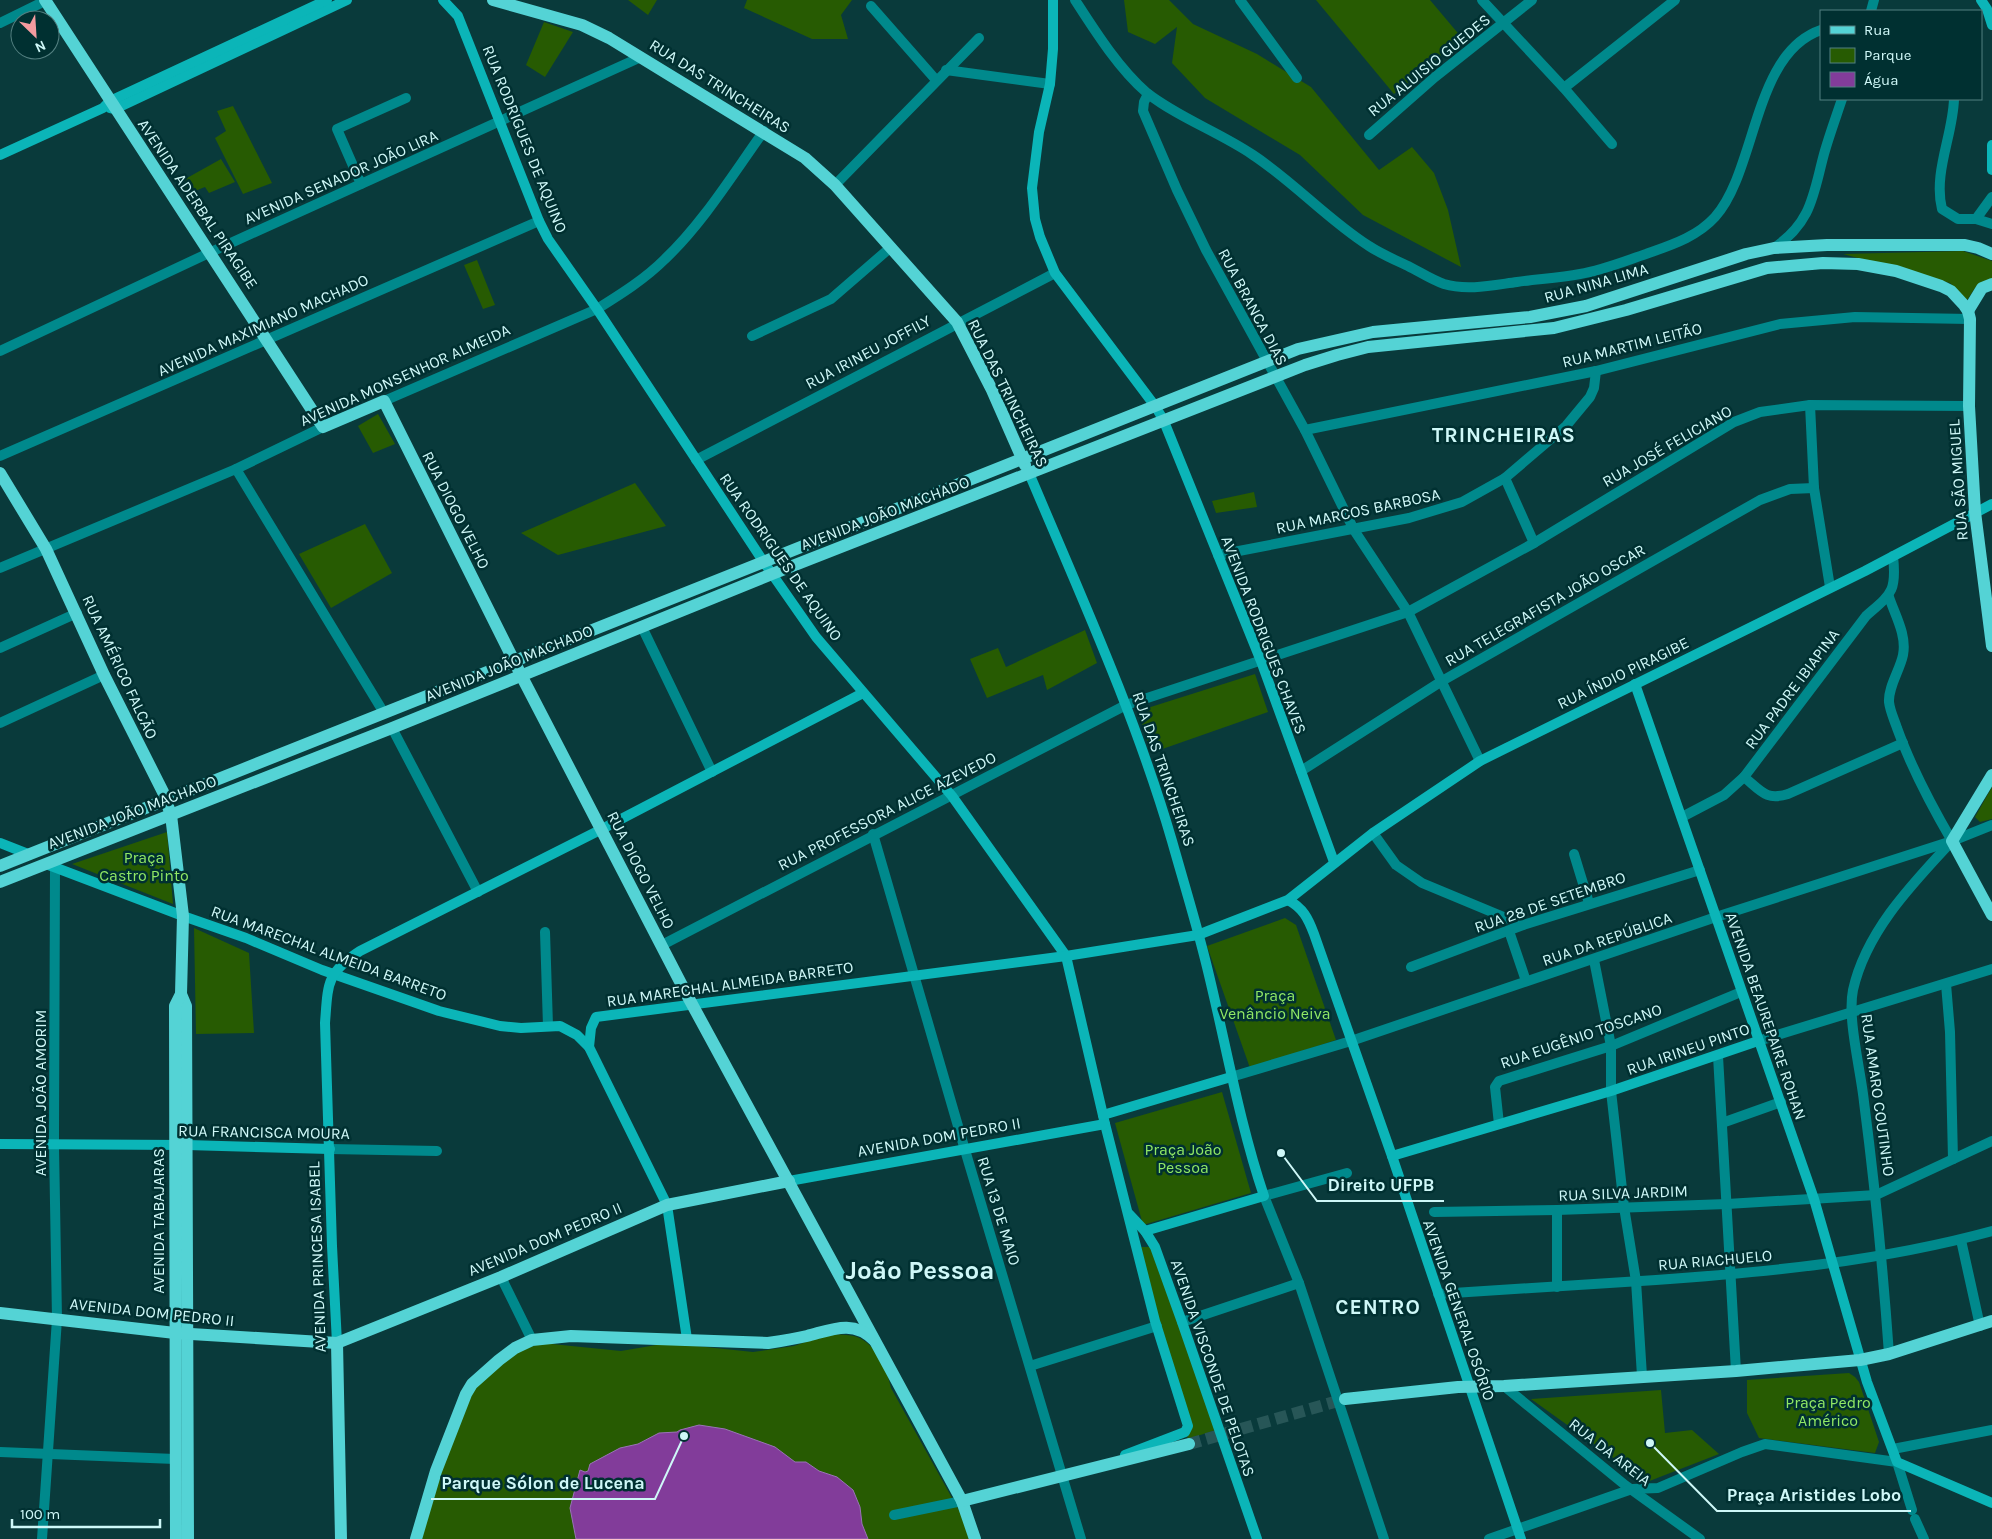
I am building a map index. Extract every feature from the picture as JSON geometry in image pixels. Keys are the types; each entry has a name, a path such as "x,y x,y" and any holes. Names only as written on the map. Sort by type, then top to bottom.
{"main road":[{"name":"AVENIDA ADERBAL PIRAGIBE","path":"45,0 109,106 210,252 323,427"},
{"name":"RUA DAS TRINCHEIRAS","path":"493,0 582,26 608,38 641,56 805,158 835,186 892,247 957,322 992,390 1029,473"},
{"name":"RUA NINA LIMA","path":"1155,406 1298,349 1373,332 1530,317 1568,310 1586,306 1746,254 1774,248 1828,245 1965,245 1992,254"},
{"name":"RUA NINA LIMA","path":"1163,419 1337,354 1368,347 1554,328 1626,310 1767,268 1793,265 1858,264 1896,272 1951,291 1969,315"},
{"path":"1969,315 1982,288 1992,284"},
{"name":"RUA SÃO MIGUEL","path":"1969,315 1969,406 1975,512 1992,646"},
{"name":"AVENIDA MONSENHOR ALMEIDA","path":"323,427 384,401"},
{"name":"RUA DIOGO VELHO","path":"384,401 521,675 692,1003 962,1501 975,1539"},
{"name":"AVENIDA JOÃO MACHADO","path":"0,866 762,561 891,513 1022,458 1155,406"},
{"name":"AVENIDA JOÃO MACHADO","path":"0,882 51,865 171,815 1163,419"},
{"name":"RUA AMÉRICO FALCÃO","path":"0,473 46,549 104,675 165,799"},
{"path":"1992,775 1952,841 1992,915"},
{"name":"AVENIDA TABAJARAS","path":"165,799 171,815 183,916 181,994 186,1006 181,1145 182,1333 188,1539"},
{"name":"AVENIDA DOM PEDRO II","path":"0,1313 182,1333 337,1343 501,1277 667,1204 789,1181"},
{"path":"1345,1399 1470,1386 1504,1386 1736,1371 1860,1360 1889,1354 1986,1323"},
{"path":"416,1539 436,1471 472,1384 515,1348 532,1340 571,1336 768,1343 832,1329 853,1328 866,1333 880,1348"},
{"name":"AVENIDA TABAJARAS","path":"176,1539 176,1459 182,1333"},
{"name":"AVENIDA PRINCESA ISABEL","path":"337,1343 341,1539"},
{"path":"962,1501 1084,1470 1187,1438"}],"street":[{"path":"0,23 45,0"},
{"path":"0,155 328,4 347,0"},
{"name":"RUA RODRIGUES DE AQUINO","path":"443,0 454,10 462,25 548,239 597,309 762,561 816,637 952,796 1066,956 1104,1120"},
{"path":"1053,0 1053,49 1050,84 1039,132 1032,188 1035,219 1055,273 1155,406"},
{"path":"1075,0 1127,74 1148,94 1253,154 1370,247 1443,284 1458,286 1482,286 1596,270 1665,248 1687,239 1703,228 1715,217 1727,200 1738,174 1758,110 1782,62 1799,42 1810,34 1820,30"},
{"path":"1240,0 1297,78"},
{"path":"1482,0 1564,88 1612,144"},
{"name":"RUA ALUISIO GUEDES","path":"1368,135 1435,77 1532,0"},
{"path":"1564,88 1675,0"},
{"path":"1981,0 1987,9 1992,25"},
{"path":"871,6 936,80"},
{"path":"835,186 936,80 979,38"},
{"name":"AVENIDA SENADOR JOÃO LIRA","path":"0,351 210,252 500,122 641,56"},
{"path":"946,70 1050,84"},
{"name":"RUA BRANCA DIAS","path":"1148,94 1143,110 1177,190 1206,250 1305,430 1354,530 1408,612 1480,761"},
{"path":"361,184 337,129 406,98"},
{"path":"1774,248 1787,239 1804,219 1812,199 1824,153 1842,100"},
{"path":"1954,100 1939,198 1942,209 1958,218 1976,219 1992,224"},
{"name":"AVENIDA MONSENHOR ALMEIDA","path":"384,401 597,309 627,291 664,260 684,239 764,132"},
{"path":"1992,145 1992,170"},
{"path":"1976,219 1992,198"},
{"name":"AVENIDA MAXIMIANO MACHADO","path":"0,456 539,220"},
{"path":"752,336 831,299 892,247"},
{"name":"RUA IRINEU JOFFILY","path":"696,460 957,322 1055,273"},
{"name":"RUA MARTIM LEITÃO","path":"1305,430 1596,371 1732,336 1804,321 1855,317 1969,315"},
{"name":"RUA MARCOS BARBOSA","path":"1218,555 1354,530 1438,511 1462,502 1505,478 1566,426 1581,410 1594,388 1596,371"},
{"path":"1810,405 1814,488 1830,587"},
{"name":"RUA JOSÉ FELICIANO","path":"1261,661 1408,612 1534,543 1734,422 1760,412 1810,405 1969,406"},
{"name":"AVENIDA RODRIGUES CHAVES","path":"1155,406 1163,419 1261,661 1334,862"},
{"name":"AVENIDA MONSENHOR ALMEIDA","path":"0,568 236,469 323,427"},
{"path":"236,469 384,713"},
{"name":"RUA DAS TRINCHEIRAS","path":"1029,473 1126,705 1152,779 1198,935"},
{"path":"1505,478 1534,543"},
{"name":"RUA TELEGRAFISTA JOÃO OSCAR","path":"1301,771 1442,681 1760,500 1790,489 1814,488"},
{"name":"RUA ÍNDIO PIRAGIBE","path":"1288,900 1373,833 1480,761 1893,556 1992,504"},
{"path":"1893,556 1894,582 1889,596 1904,644 1903,656 1889,697 1889,705 1903,743 1952,841"},
{"name":"RUA PADRE IBIAPINA","path":"1682,817 1724,795 1744,777 1866,616 1889,596"},
{"path":"0,648 77,613"},
{"path":"642,627 712,772"},
{"name":"RUA PROFESSORA ALICE AZEVEDO","path":"662,945 873,834 952,796 1126,705 1261,661"},
{"path":"0,722 104,675"},
{"name":"AVENIDA BEAUREPAIRE ROHAN","path":"1635,684 1814,1199 1834,1263 1860,1360"},
{"path":"333,974 340,966 360,951 602,829 863,693"},
{"path":"392,728 478,892"},
{"path":"1744,777 1766,795 1776,798 1903,743"},
{"name":"RUA DA REPÚBLICA","path":"1231,1077 1351,1041 1716,917 1952,841 1992,825"},
{"path":"1373,833 1396,865 1422,883 1523,925"},
{"name":"RUA 13 DE MAIO","path":"873,834 1081,1539"},
{"name":"RUA AMARO COUTINHO","path":"1889,1354 1876,1195 1851,1012 1853,988 1877,934 1899,901 1952,841"},
{"path":"0,843 28,854"},
{"path":"1574,854 1589,903"},
{"name":"RUA MARECHAL ALMEIDA BARRETO","path":"51,865 246,938 333,974 439,1011 491,1024 521,1028 560,1026 577,1035 589,1047"},
{"name":"AVENIDA JOÃO AMORIM","path":"42,1539 57,1319 51,865"},
{"name":"RUA 28 DE SETEMBRO","path":"1411,967 1523,925 1700,870"},
{"name":"RUA MARECHAL ALMEIDA BARRETO","path":"589,1047 591,1028 596,1017 914,974 1066,956 1198,935 1288,900"},
{"name":"AVENIDA GENERAL OSÓRIO","path":"1288,900 1302,910 1309,921 1392,1156 1519,1534"},
{"path":"1509,930 1526,982"},
{"path":"545,932 548,1026"},
{"path":"1198,935 1249,1151 1264,1196 1300,1283 1384,1539"},
{"path":"1594,960 1611,1046 1611,1091 1624,1207 1636,1281 1642,1376"},
{"name":"RUA IRINEU PINTO","path":"1392,1156 1611,1091 1758,1041 1992,969"},
{"name":"AVENIDA PRINCESA ISABEL","path":"333,974 328,986 325,1023 337,1343"},
{"path":"1946,984 1950,1042 1953,1159"},
{"name":"RUA EUGÊNIO TOSCANO","path":"1499,1124 1495,1087 1499,1081 1611,1046 1742,992"},
{"path":"589,1047 667,1204 687,1339"},
{"path":"1718,1056 1729,1275 1736,1371"},
{"path":"1187,1438 1188,1426 1156,1326 1104,1120 1231,1077"},
{"path":"1722,1123 1781,1102"},
{"name":"AVENIDA DOM PEDRO II","path":"789,1181 965,1150 1104,1120"},
{"path":"1876,1195 1992,1141"},
{"name":"RUA FRANCISCA MOURA","path":"0,1144 181,1145 436,1151"},
{"path":"1145,1231 1347,1173"},
{"name":"RUA SILVA JARDIM","path":"1434,1212 1726,1204 1876,1195"},
{"path":"1557,1210 1557,1287"},
{"name":"AVENIDA VISCONDE DE PELOTAS","path":"1129,1214 1145,1231 1155,1247 1257,1539"},
{"name":"RUA RIACHUELO","path":"1438,1294 1729,1275 1882,1256 1961,1240 1992,1231"},
{"path":"1961,1240 1986,1323"},
{"path":"501,1277 532,1340"},
{"path":"1182,1322 1300,1283"},
{"path":"1030,1366 1156,1326"},
{"path":"1860,1360 1924,1539"},
{"name":"RUA DA AREIA","path":"1504,1386 1632,1489 1700,1539"},
{"path":"1893,1449 1992,1430"},
{"path":"1489,1539 1519,1534 1632,1489 1658,1488 1765,1444 1897,1462 1992,1503"},
{"path":"0,1452 176,1459"},
{"path":"894,1515 962,1501"}],"green space":[{"path":"628,0 657,0 648,15"},
{"path":"747,0 852,0 841,15 848,39 812,39 744,8"},
{"path":"1124,0 1169,0 1193,24 1257,54 1311,87 1379,170 1412,147 1434,173 1448,210 1461,267 1363,215 1300,155 1205,98 1172,63 1177,27 1155,44 1128,32"},
{"path":"1316,0 1430,0 1462,38 1394,94"},
{"path":"544,22 573,32 545,77 526,65"},
{"path":"233,106 272,183 243,194 215,138 226,131 217,111"},
{"path":"221,159 235,182 209,193 205,187 185,195 178,183"},
{"path":"1963,251 1992,261 1992,284 1977,285 1967,300 1950,283 1843,254"},
{"path":"477,260 495,305 483,309 464,265"},
{"path":"378,414 395,444 373,453 358,426"},
{"path":"635,483 666,526 558,555 521,533"},
{"path":"1254,492 1257,507 1216,513 1212,501"},
{"path":"365,524 392,573 331,608 299,554"},
{"path":"1085,630 1097,663 1047,690 1043,675 987,698 970,659 998,648 1006,667"},
{"path":"1255,674 1268,712 1151,753 1138,711"},
{"path":"1992,787 1992,819 1980,822 1975,817"},
{"name":"Praça Castro Pinto","path":"167,832 173,904 72,864"},
{"name":"Praça Venâncio Neiva","path":"1285,918 1296,925 1336,1040 1250,1068 1207,946"},
{"path":"194,928 249,953 254,1033 196,1034"},
{"name":"Praça João Pessoa","path":"1222,1092 1251,1193 1143,1225 1115,1123"},
{"path":"1136,1247 1155,1247 1219,1429 1188,1439"},
{"path":"829,1334 847,1335 864,1340 880,1358 891,1388 962,1516 969,1539 419,1539 446,1449 475,1383 519,1351 542,1343 621,1351 668,1343 753,1352 794,1346"},
{"name":"Praça Pedro Américo","path":"1849,1373 1859,1382 1879,1442 1875,1453 1759,1438 1747,1413 1747,1380"},
{"path":"1661,1390 1665,1433 1692,1430 1719,1454 1647,1482 1531,1399"}],"water":[{"path":"699,1425 725,1429 775,1447 795,1462 806,1462 819,1471 837,1477 853,1490 860,1507 862,1524 868,1539 576,1539 570,1508 580,1470 588,1471 590,1464 620,1448 638,1444 659,1433 677,1432"}],"tunnel":[{"path":"1189,1444 1345,1399"}],"place":[{"name":"Direito UFPB","path":"1281,1153"},
{"name":"Parque Sólon de Lucena","path":"684,1436"},
{"name":"Praça Aristides Lobo","path":"1650,1443"}],"district":[{"name":"TRINCHEIRAS","path":"1504,435"},
{"name":"João Pessoa","path":"920,1270"},
{"name":"CENTRO","path":"1378,1307"}]}
